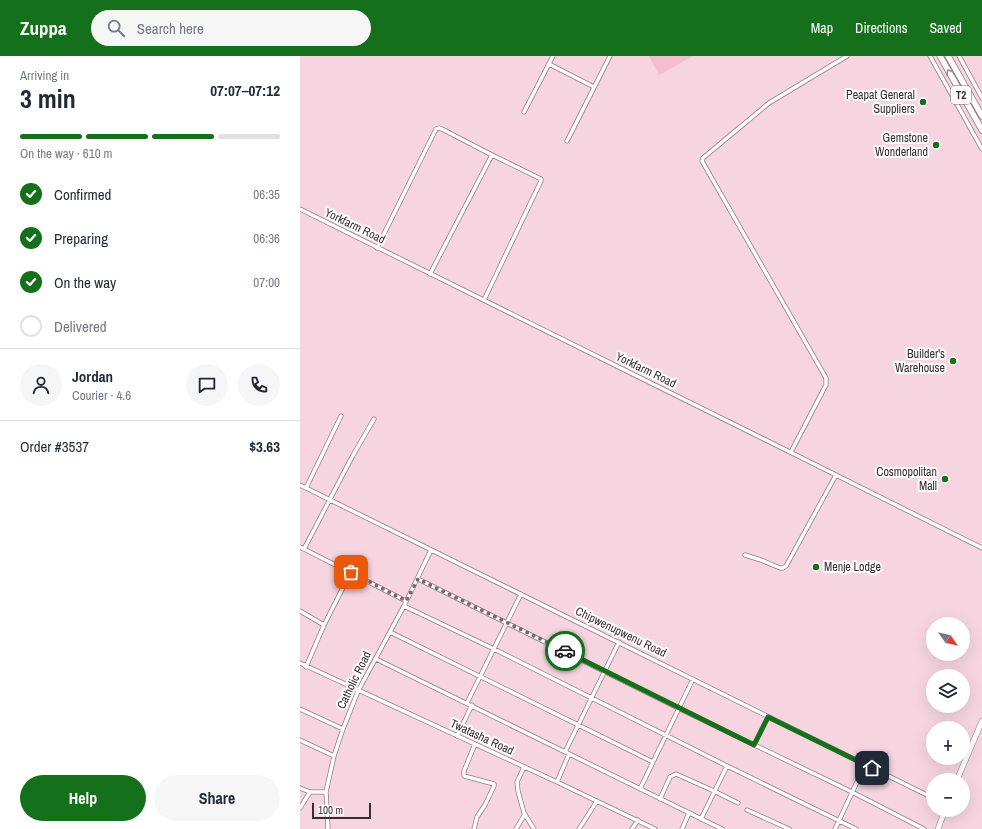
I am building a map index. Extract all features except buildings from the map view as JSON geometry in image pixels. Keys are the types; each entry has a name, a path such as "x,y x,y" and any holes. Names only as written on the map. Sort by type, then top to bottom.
{"main road":[{"name":"T2","path":"940,56 982,130"},
{"name":"T2","path":"948,56 982,116"}],"street":[{"path":"524,112 553,56"},
{"path":"567,141 610,56"},
{"path":"791,452 826,385 826,378 702,161 703,158 769,103 848,56"},
{"path":"930,56 982,149"},
{"path":"959,56 982,98"},
{"path":"549,64 594,86"},
{"path":"958,72 967,71"},
{"path":"377,248 436,129 442,129 541,179 484,300"},
{"path":"430,274 492,155"},
{"name":"Yorkfarm Road","path":"300,209 982,548"},
{"path":"306,488 341,416"},
{"path":"374,419 302,548 406,601"},
{"path":"745,555 780,568 786,566 836,475"},
{"name":"Chipwenupwenu Road","path":"300,485 926,795"},
{"name":"Catholic Road","path":"328,829 326,792 334,756 343,729 358,691 418,579 431,550"},
{"path":"306,667 324,625 351,572"},
{"path":"418,579 678,708 852,792 924,829"},
{"path":"467,703 521,594"},
{"path":"404,606 494,649 856,829"},
{"path":"300,611 324,625"},
{"path":"390,632 653,762"},
{"path":"557,782 578,725 619,642"},
{"path":"376,659 722,829"},
{"name":"Twatasha Road","path":"300,664 557,782 655,829"},
{"path":"640,789 693,679"},
{"path":"457,736 472,706"},
{"path":"300,709 343,729"},
{"path":"754,745 768,717"},
{"path":"960,773 982,721"},
{"path":"300,740 334,756"},
{"path":"474,829 477,817 485,805 494,786 494,784 464,776 464,771 475,744"},
{"path":"835,829 865,765"},
{"path":"701,819 727,766"},
{"path":"524,767 517,784 520,800 525,814 534,829"},
{"path":"660,799 670,777 678,775 738,803"},
{"path":"300,788 310,792 326,792"},
{"path":"300,808 310,792"},
{"path":"579,829 597,801"},
{"path":"747,810 789,829"},
{"path":"682,829 689,813"},
{"path":"516,829 525,814"},
{"path":"938,829 942,817"},
{"path":"632,829 638,820"}],"shaded area":[{"path":"649,56 693,56 659,75"}],"way so far":[{"path":"351,572 406,601 418,579 565,651"}],"place":[{"name":"Peapat General Suppliers","path":"923,102"},
{"name":"Gemstone Wonderland","path":"936,145"},
{"name":"Builder's Warehouse","path":"953,361"},
{"name":"Cosmopolitan Mall","path":"945,479"},
{"name":"Menje Lodge","path":"816,567"}],"route":[{"path":"565,651 754,745 768,717 872,768"}]}
